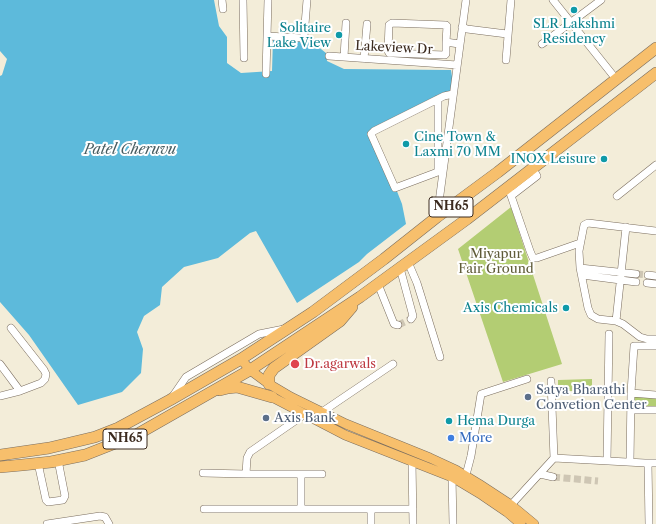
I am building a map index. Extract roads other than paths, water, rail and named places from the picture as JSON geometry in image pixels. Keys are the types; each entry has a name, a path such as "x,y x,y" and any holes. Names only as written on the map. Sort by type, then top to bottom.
{"highway":[{"name":"NH65","path":"0,455 50,448 95,437 118,428 241,359 313,312 498,172 656,48"},
{"name":"NH65","path":"0,467 22,466 85,455 136,435 250,370 360,297 510,192 533,168 656,74"},
{"path":"269,384 269,375 274,368 340,321 360,297"},
{"path":"209,393 237,387 272,397"}],"main road":[{"path":"241,359 250,370 269,384 291,397 346,424 466,475 511,505 534,524"},
{"path":"229,366 237,377"},
{"path":"272,397 345,435 452,477 507,512 521,524"}],"street":[{"path":"222,0 222,9"},
{"path":"242,0 244,58"},
{"path":"266,74 268,0"},
{"path":"267,36 303,38 307,0"},
{"path":"440,171 458,64 466,0"},
{"path":"506,60 511,0"},
{"path":"553,0 616,79"},
{"path":"542,44 601,0"},
{"path":"344,57 346,23"},
{"path":"364,59 367,24"},
{"path":"389,25 446,25 446,42 445,55 389,53 389,25"},
{"path":"447,29 467,29 507,34"},
{"path":"446,42 460,44"},
{"name":"Lakeview Dr","path":"329,56 458,64"},
{"path":"440,171 395,188 371,134 374,131 444,96 453,94"},
{"path":"437,217 440,171 438,99"},
{"path":"617,196 656,165"},
{"path":"510,192 533,258 537,258 580,243"},
{"path":"656,231 586,223 584,225 579,250 581,271 588,308 591,315 598,319 616,321 623,324 640,337 656,339"},
{"path":"616,321 626,227"},
{"path":"404,265 413,316 411,319"},
{"path":"404,265 417,283 440,357"},
{"path":"581,271 636,274"},
{"path":"581,271 636,282"},
{"path":"648,275 656,276"},
{"path":"647,283 656,284"},
{"path":"378,284 394,324 398,325"},
{"path":"0,396 20,392 41,384 45,380 46,374 11,328"},
{"path":"170,400 186,377 259,334 288,328"},
{"path":"607,461 608,334"},
{"path":"630,462 631,393 634,346 656,346"},
{"path":"0,364 20,392"},
{"path":"322,412 393,364"},
{"path":"466,475 471,456 481,394 527,379"},
{"path":"511,505 554,458 551,381"},
{"path":"631,393 656,395"},
{"path":"631,410 656,410 656,416"},
{"path":"246,474 247,458 250,452 305,414"},
{"path":"554,458 656,463"},
{"path":"38,463 46,500 48,502 63,500 64,496 58,460"},
{"path":"412,461 413,524"},
{"path":"648,463 649,524"},
{"path":"203,472 246,474 322,474"},
{"path":"301,474 301,509"},
{"path":"540,474 553,477"},
{"path":"452,477 453,524"},
{"path":"204,509 413,509"},
{"path":"371,509 371,524"},
{"path":"46,524 100,516 105,517 109,524"}],"water":[{"name":"Patel Cheruvu","path":"0,0 214,0 219,26 227,37 227,63 241,73 272,71 273,39 311,41 326,53 327,61 344,69 451,70 454,89 374,133 402,204 406,224 359,262 297,303 256,231 250,233 218,258 184,267 162,287 160,305 144,316 137,332 143,349 141,373 122,392 78,405 29,335 0,302 0,76 2,75 7,59 0,51"}],"tunnel":[{"path":"636,274 648,275"},
{"path":"398,325 411,319"},
{"path":"553,477 598,481"}],"place":[{"name":"SLR Lakshmi Residency","path":"574,10"},
{"name":"Solitaire Lake View","path":"339,35"},
{"name":"Cine Town & Laxmi 70 MM","path":"406,144"},
{"name":"INOX Leisure","path":"604,159"},
{"name":"Axis Chemicals","path":"566,308"},
{"name":"Dr.agarwals","path":"295,364"},
{"name":"Satya Bharathi Convetion Center","path":"528,397"},
{"name":"Axis Bank","path":"266,418"},
{"name":"Hema Durga","path":"449,421"},
{"name":"More","path":"451,438"}],"park label":[{"name":"Miyapur Fair Ground","path":"496,262"}]}
